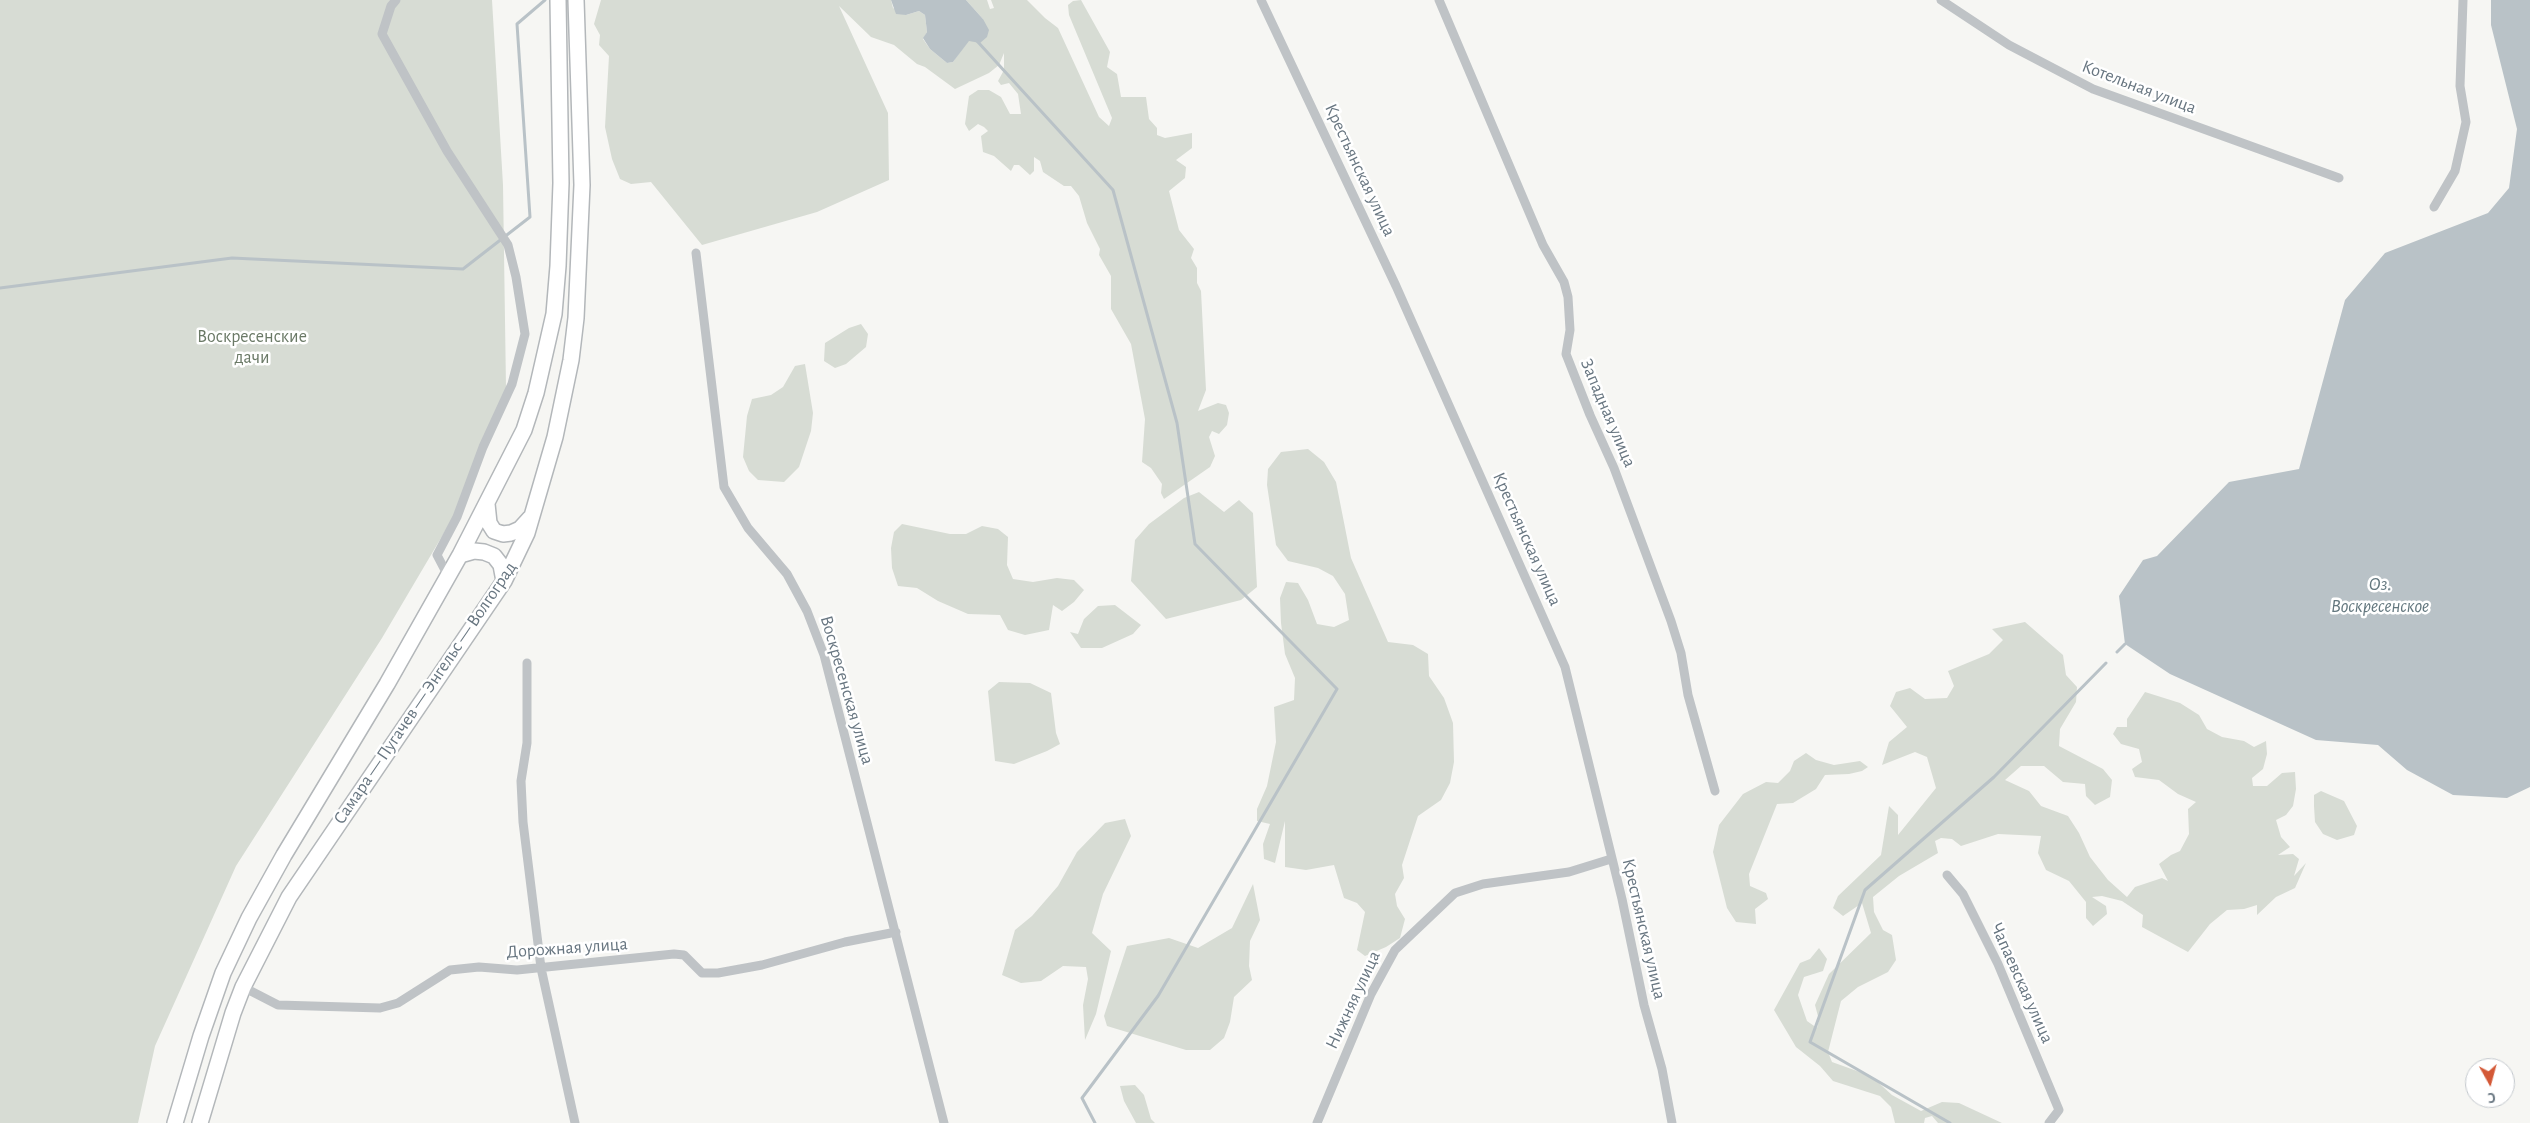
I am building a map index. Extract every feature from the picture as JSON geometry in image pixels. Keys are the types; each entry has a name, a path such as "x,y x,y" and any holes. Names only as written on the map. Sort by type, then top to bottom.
{"main road":[{"name":"Самара — Пугачев — Энгельс — Волгоград","path":"175,1123 204,1027 223,973 248,918 388,684 460,555 524,430 536,392 554,314 561,183 558,0"},
{"name":"Самара — Пугачев — Энгельс — Волгоград","path":"200,1123 233,1013 243,987 289,896 504,581 532,517 555,437 571,360 576,318 582,185 576,5"},
{"path":"487,502 488,523 494,531 503,534 511,533 520,529 532,517"},
{"path":"460,555 484,552 494,556 501,565 504,581"}],"street":[{"path":"396,0 391,6 382,34 447,151 508,245 516,277 525,334 512,384 483,447 457,518 437,555 448,576"},
{"name":"Крестьянская улица","path":"1261,0 1396,286 1565,667 1672,1123"},
{"name":"Западная улица","path":"1439,0 1543,244 1564,282 1568,297 1570,330 1566,354 1590,415 1614,468 1671,622 1681,652 1688,695 1715,791"},
{"name":"Котельная улица","path":"1941,0 2009,46 2093,89 2339,178"},
{"path":"2434,207 2454,171 2466,122 2460,86 2463,0"},
{"name":"Воскресенская улица","path":"696,254 724,487 748,528 787,574 810,620 824,655 944,1123"},
{"path":"526,663 527,743 521,781 523,822 541,968 575,1123"},
{"name":"Нижняя улица","path":"1317,1123 1371,994 1395,950 1455,893 1483,884 1568,872 1611,860"},
{"name":"Чапаевская улица","path":"1947,875 1964,894 1998,964 2059,1110 2049,1123"},
{"name":"Дорожная улица","path":"243,987 278,1005 380,1008 398,1003 450,970 479,967 517,970 674,954 684,956 702,973 718,973 762,965 845,942 896,932"}],"green space":[{"name":"Воскресенские дачи","path":"0,0 492,0 503,185 506,388 474,482 382,638 236,866 155,1046 138,1123 0,1123"},
{"path":"601,0 891,0 893,8 906,15 919,11 925,15 927,32 923,39 930,49 947,63 953,62 983,19 966,0 987,0 990,9 994,8 991,0 1027,0 1058,28 1099,117 1109,126 1112,118 1069,15 1068,5 1073,1 1081,0 1110,52 1107,67 1117,74 1121,97 1146,97 1149,119 1157,128 1157,135 1165,138 1192,133 1192,148 1176,160 1186,167 1185,178 1169,191 1179,230 1194,249 1191,258 1197,268 1197,283 1201,291 1206,390 1198,411 1218,403 1226,405 1229,413 1227,425 1219,434 1212,431 1209,437 1215,456 1210,467 1164,499 1161,493 1162,484 1151,468 1142,462 1145,419 1131,344 1111,309 1111,276 1099,255 1100,249 1087,223 1079,196 1071,186 1064,186 1043,172 1040,161 1034,157 1034,171 1030,175 1019,165 1014,165 1011,171 994,156 983,152 981,136 988,131 978,124 969,131 965,124 969,96 978,90 989,90 1001,97 1010,114 1021,114 1018,94 1009,83 1001,85 998,81 1004,70 1004,53 999,65 989,73 955,89 925,67 917,64 894,45 871,37 839,6 888,113 889,180 817,212 702,245 651,182 631,184 620,179 612,159 605,127 609,56 599,45 600,35 594,24"},
{"path":"861,324 868,334 866,347 846,364 835,368 824,361 825,343 849,328"},
{"path":"805,364 813,413 811,431 799,467 784,482 758,480 749,471 743,457 747,416 752,399 771,395 783,387 795,366"},
{"path":"1308,449 1324,462 1336,482 1351,558 1388,642 1413,645 1428,654 1429,676 1444,698 1453,723 1454,762 1450,783 1441,800 1418,816 1402,865 1404,878 1395,894 1397,906 1405,919 1400,938 1386,947 1365,956 1357,950 1365,912 1357,903 1344,898 1334,865 1306,870 1285,867 1285,821 1275,863 1264,859 1263,844 1270,824 1257,821 1257,809 1267,786 1276,742 1274,707 1294,700 1295,678 1285,654 1281,623 1280,598 1286,582 1298,583 1308,600 1317,624 1334,627 1349,620 1345,594 1333,576 1318,568 1288,561 1276,545 1267,485 1268,469 1281,452"},
{"path":"1199,492 1224,512 1239,500 1253,513 1257,587 1241,600 1166,619 1131,581 1135,540 1149,524 1184,498"},
{"path":"902,524 950,534 966,534 982,526 998,529 1008,537 1007,565 1013,579 1033,582 1057,578 1074,580 1084,590 1074,602 1062,611 1053,605 1049,630 1025,635 1008,630 1000,615 968,614 938,601 917,588 898,586 892,568 891,548 894,532"},
{"path":"1115,605 1141,625 1133,634 1102,648 1081,648 1070,632 1078,634 1084,619 1098,606"},
{"path":"2025,622 2063,655 2066,675 2077,687 2076,702 2060,729 2059,746 2103,769 2112,780 2110,797 2095,805 2086,796 2085,784 2063,782 2044,766 2021,766 2005,780 2029,791 2041,806 2068,816 2079,833 2090,857 2108,880 2127,897 2135,887 2162,878 2168,881 2159,864 2180,851 2189,834 2188,809 2196,802 2178,794 2159,780 2135,777 2132,769 2142,762 2139,749 2121,744 2113,734 2117,727 2127,727 2127,719 2145,692 2180,703 2199,715 2207,729 2222,737 2244,741 2254,747 2266,741 2267,754 2263,769 2252,778 2253,786 2267,786 2282,773 2295,772 2296,789 2293,806 2286,815 2276,820 2281,837 2290,847 2278,855 2293,854 2299,859 2294,876 2306,863 2295,888 2276,897 2257,915 2257,905 2244,909 2227,910 2210,924 2188,952 2142,927 2143,915 2122,901 2102,896 2092,897 2106,906 2107,914 2093,926 2086,918 2086,902 2069,881 2046,870 2038,853 2041,836 1998,834 1961,846 1952,839 1941,838 1935,841 1938,853 1899,876 1873,897 1874,912 1883,930 1892,935 1896,960 1888,972 1858,987 1841,1001 1828,1052 1832,1062 1871,1076 1892,1095 1921,1111 1942,1102 1959,1103 2002,1123 1938,1123 1932,1116 1925,1118 1924,1123 1895,1123 1891,1107 1880,1096 1833,1081 1820,1066 1796,1047 1774,1010 1800,963 1810,959 1819,948 1827,959 1823,971 1804,977 1798,995 1807,1021 1817,1028 1819,1020 1815,1005 1829,974 1871,933 1862,903 1843,916 1833,908 1838,896 1881,855 1889,806 1898,815 1898,835 1936,788 1927,757 1915,752 1882,765 1889,742 1907,727 1890,706 1896,692 1910,688 1925,699 1947,698 1954,686 1948,671 1989,654 2003,640 1992,629"},
{"path":"999,682 1030,683 1051,693 1056,733 1060,744 1014,764 995,761 988,691"},
{"path":"1806,753 1816,760 1834,765 1860,761 1868,767 1862,771 1849,774 1825,775 1816,789 1793,803 1777,804 1749,874 1750,886 1766,893 1768,899 1755,909 1756,924 1736,922 1727,908 1713,852 1719,825 1743,794 1766,782 1778,783 1790,771 1794,761"},
{"path":"2321,791 2344,801 2357,826 2354,835 2337,840 2323,834 2315,822 2314,806 2314,795"},
{"path":"1125,819 1131,836 1103,894 1092,933 1111,951 1096,1014 1085,1040 1083,1005 1088,979 1086,967 1063,966 1041,981 1021,983 1002,975 1015,930 1032,916 1058,886 1077,852 1105,823"},
{"path":"1253,884 1260,920 1250,941 1249,966 1252,980 1234,997 1230,1022 1224,1038 1210,1050 1186,1050 1107,1026 1104,1016 1127,946 1169,938 1198,948 1232,928"},
{"path":"1135,1085 1144,1095 1151,1119 1155,1123 1136,1123 1124,1101 1120,1086"}],"water":[{"path":"891,0 966,0 983,19 989,30 987,37 980,43 969,41 953,62 947,63 930,49 923,38 927,32 925,15 919,11 906,15 896,14"},
{"name":"Оз. Воскресенское","path":"2491,0 2530,0 2530,787 2507,798 2453,795 2407,770 2378,745 2316,740 2170,674 2125,644 2119,596 2143,560 2157,556 2229,482 2299,469 2345,300 2385,253 2488,213 2509,188 2517,129 2491,25"}],"waterway":[{"path":"0,288 232,258 463,269 530,217 517,24 545,0"},
{"path":"977,41 1113,190 1177,423 1195,544 1337,689 1158,996 1082,1098 1095,1123"},
{"path":"2117,652 2125,644"},
{"path":"1950,1123 1810,1042 1865,890 1994,777 2106,663"}]}
